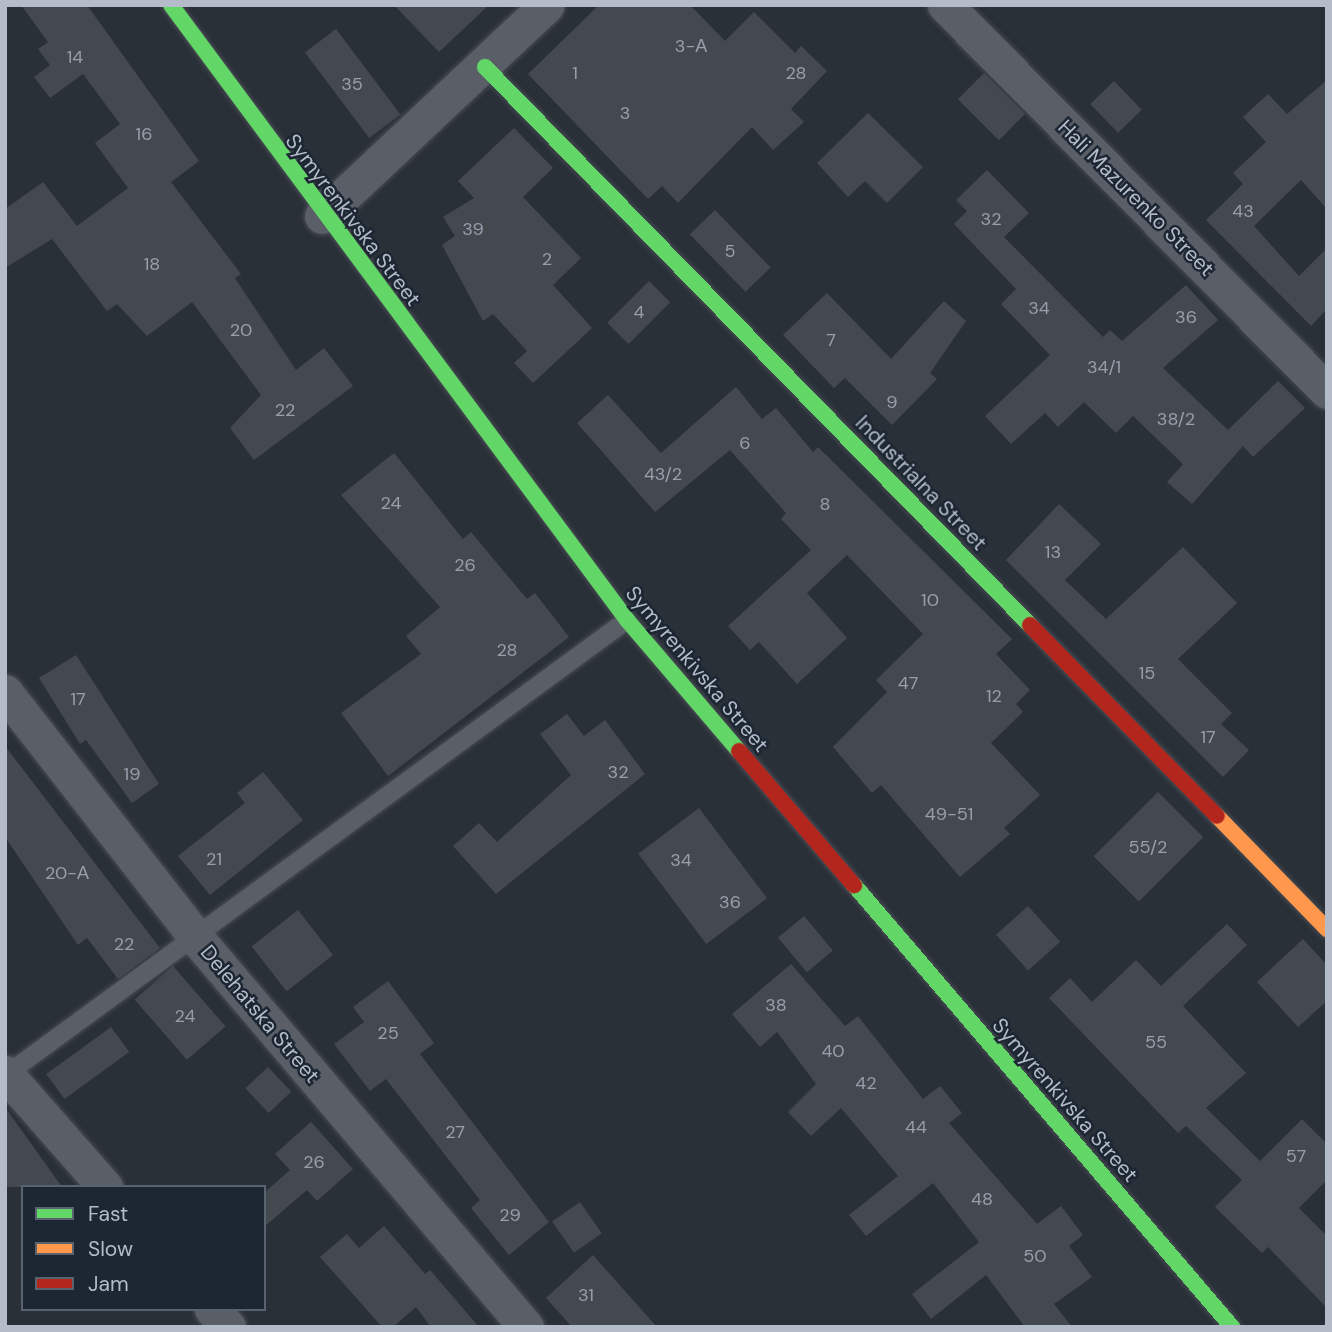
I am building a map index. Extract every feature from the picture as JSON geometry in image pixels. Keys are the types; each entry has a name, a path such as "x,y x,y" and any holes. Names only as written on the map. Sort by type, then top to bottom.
{"main road":[{"name":"Symyrenkivska Street","path":"170,5 323,216 627,620 1232,1327"},
{"name":"Industrialna Street","path":"485,67 1327,929"}],"street":[{"path":"323,216 485,67 547,5"},
{"name":"Hali Mazurenko Street","path":"944,5 1327,391"},
{"name":"Delehatska Street","path":"5,692 197,939 526,1327"},
{"path":"6,1073 103,1185"},
{"path":"214,1311 228,1327"}],"lane":[{"path":"6,1073 197,939 627,620"}],"building":[{"path":"21,5 87,5 199,161 171,182 241,274 235,278 296,370 324,348 353,386 254,460 230,428 261,395 192,302 147,336 117,304 107,311 52,239 5,268 5,209 43,182 77,226 128,188 95,143 120,124 83,74 50,98 34,77 50,65 38,49 48,42"},
{"path":"394,5 489,5 439,52"},
{"path":"599,5 690,5 725,41 754,12 795,53 801,46 827,71 791,109 804,122 773,150 752,127 678,203 662,186 648,199 528,74"},
{"path":"336,29 400,114 369,138 305,52"},
{"path":"984,73 1025,114 999,140 958,99"},
{"path":"1327,80 1327,209 1301,180 1254,226 1299,276 1327,248 1327,309 1311,326 1206,220 1243,184 1233,173 1266,142 1243,117 1268,94 1287,114"},
{"path":"1114,81 1142,110 1118,133 1090,104"},
{"path":"868,113 923,167 887,203 865,181 848,197 817,163"},
{"path":"514,128 553,168 523,197 581,258 553,285 592,328 533,383 514,363 527,351 493,314 483,321 442,245 455,236 443,217 474,198 458,181"},
{"path":"987,170 1029,213 1004,237 1103,337 1110,330 1122,341 1186,285 1218,320 1163,368 1228,430 1278,381 1305,408 1253,457 1243,446 1192,504 1167,482 1183,464 1133,416 1116,433 1084,402 1058,427 1045,413 1011,444 985,416 1050,355 1001,304 1016,289 954,224 967,211 956,200"},
{"path":"715,210 771,268 745,292 690,234"},
{"path":"649,281 670,302 628,344 607,323"},
{"path":"827,293 891,359 944,301 966,321 930,373 937,379 892,425 845,378 834,388 783,335"},
{"path":"736,387 762,419 776,408 813,452 818,447 1012,639 996,654 1030,690 1016,704 1023,712 991,743 1040,795 1004,828 1010,834 960,877 881,785 872,793 833,747 887,692 876,680 923,634 847,555 807,593 847,638 797,684 759,642 750,650 728,626 811,550 781,519 786,513 730,450 655,512 577,423 608,395 661,453"},
{"path":"394,453 463,539 471,532 527,599 535,593 569,637 388,776 341,713 421,654 406,636 440,607 341,495"},
{"path":"1059,504 1101,544 1065,580 1106,619 1183,547 1237,603 1178,659 1232,713 1221,724 1249,750 1223,777 1006,560"},
{"path":"76,655 159,784 132,803 86,740 80,744 39,678"},
{"path":"567,714 584,736 605,720 645,774 496,894 453,846 479,823 497,842 571,775 540,734"},
{"path":"5,746 160,948 118,979 87,938 78,945 5,837"},
{"path":"263,772 303,820 210,895 178,856 245,803 237,793"},
{"path":"1158,792 1203,837 1139,902 1094,856"},
{"path":"699,808 767,898 706,944 638,854"},
{"path":"1028,906 1060,942 1028,970 996,935"},
{"path":"298,910 333,955 287,991 252,946"},
{"path":"804,916 833,950 807,972 778,938"},
{"path":"1227,924 1247,945 1183,1006 1246,1073 1206,1108 1260,1161 1302,1119 1327,1144 1327,1180 1299,1208 1327,1236 1327,1308 1268,1247 1262,1253 1215,1207 1242,1180 1186,1126 1178,1133 1049,998 1070,978 1092,1002 1136,960 1161,986"},
{"path":"1303,939 1327,965 1327,1001 1298,1027 1257,982"},
{"path":"791,964 845,1026 858,1016 923,1099 940,1086 962,1113 949,1123 1037,1224 1061,1206 1083,1235 1069,1246 1092,1277 1054,1304 1072,1327 1025,1327 986,1275 931,1319 912,1294 979,1242 933,1183 866,1236 849,1215 898,1176 841,1108 811,1136 788,1112 816,1084 777,1032 760,1047 732,1014"},
{"path":"173,966 225,1026 187,1060 135,999"},
{"path":"388,981 434,1043 420,1054 549,1222 509,1255 471,1208 480,1200 386,1079 370,1091 334,1044 364,1022 353,1007"},
{"path":"111,1027 129,1052 64,1099 46,1074"},
{"path":"268,1067 291,1092 269,1113 245,1088"},
{"path":"5,1107 61,1185 5,1187"},
{"path":"311,1122 353,1169 317,1201 307,1190 266,1225 266,1191 290,1170 275,1154"},
{"path":"580,1202 602,1233 574,1253 552,1222"},
{"path":"384,1226 425,1274 430,1270 479,1327 431,1327 416,1307 393,1327 382,1327 320,1257 347,1234 359,1248"},
{"path":"593,1255 657,1327 572,1327 546,1298"}],"traffic: fast":[{"path":"171,5 627,620 739,751"},
{"path":"485,67 1030,625"},
{"path":"854,885 1232,1327"}],"traffic: slow":[{"path":"1217,816 1327,929"}],"traffic: jam":[{"path":"1030,625 1217,816"},
{"path":"739,751 854,885"}]}
